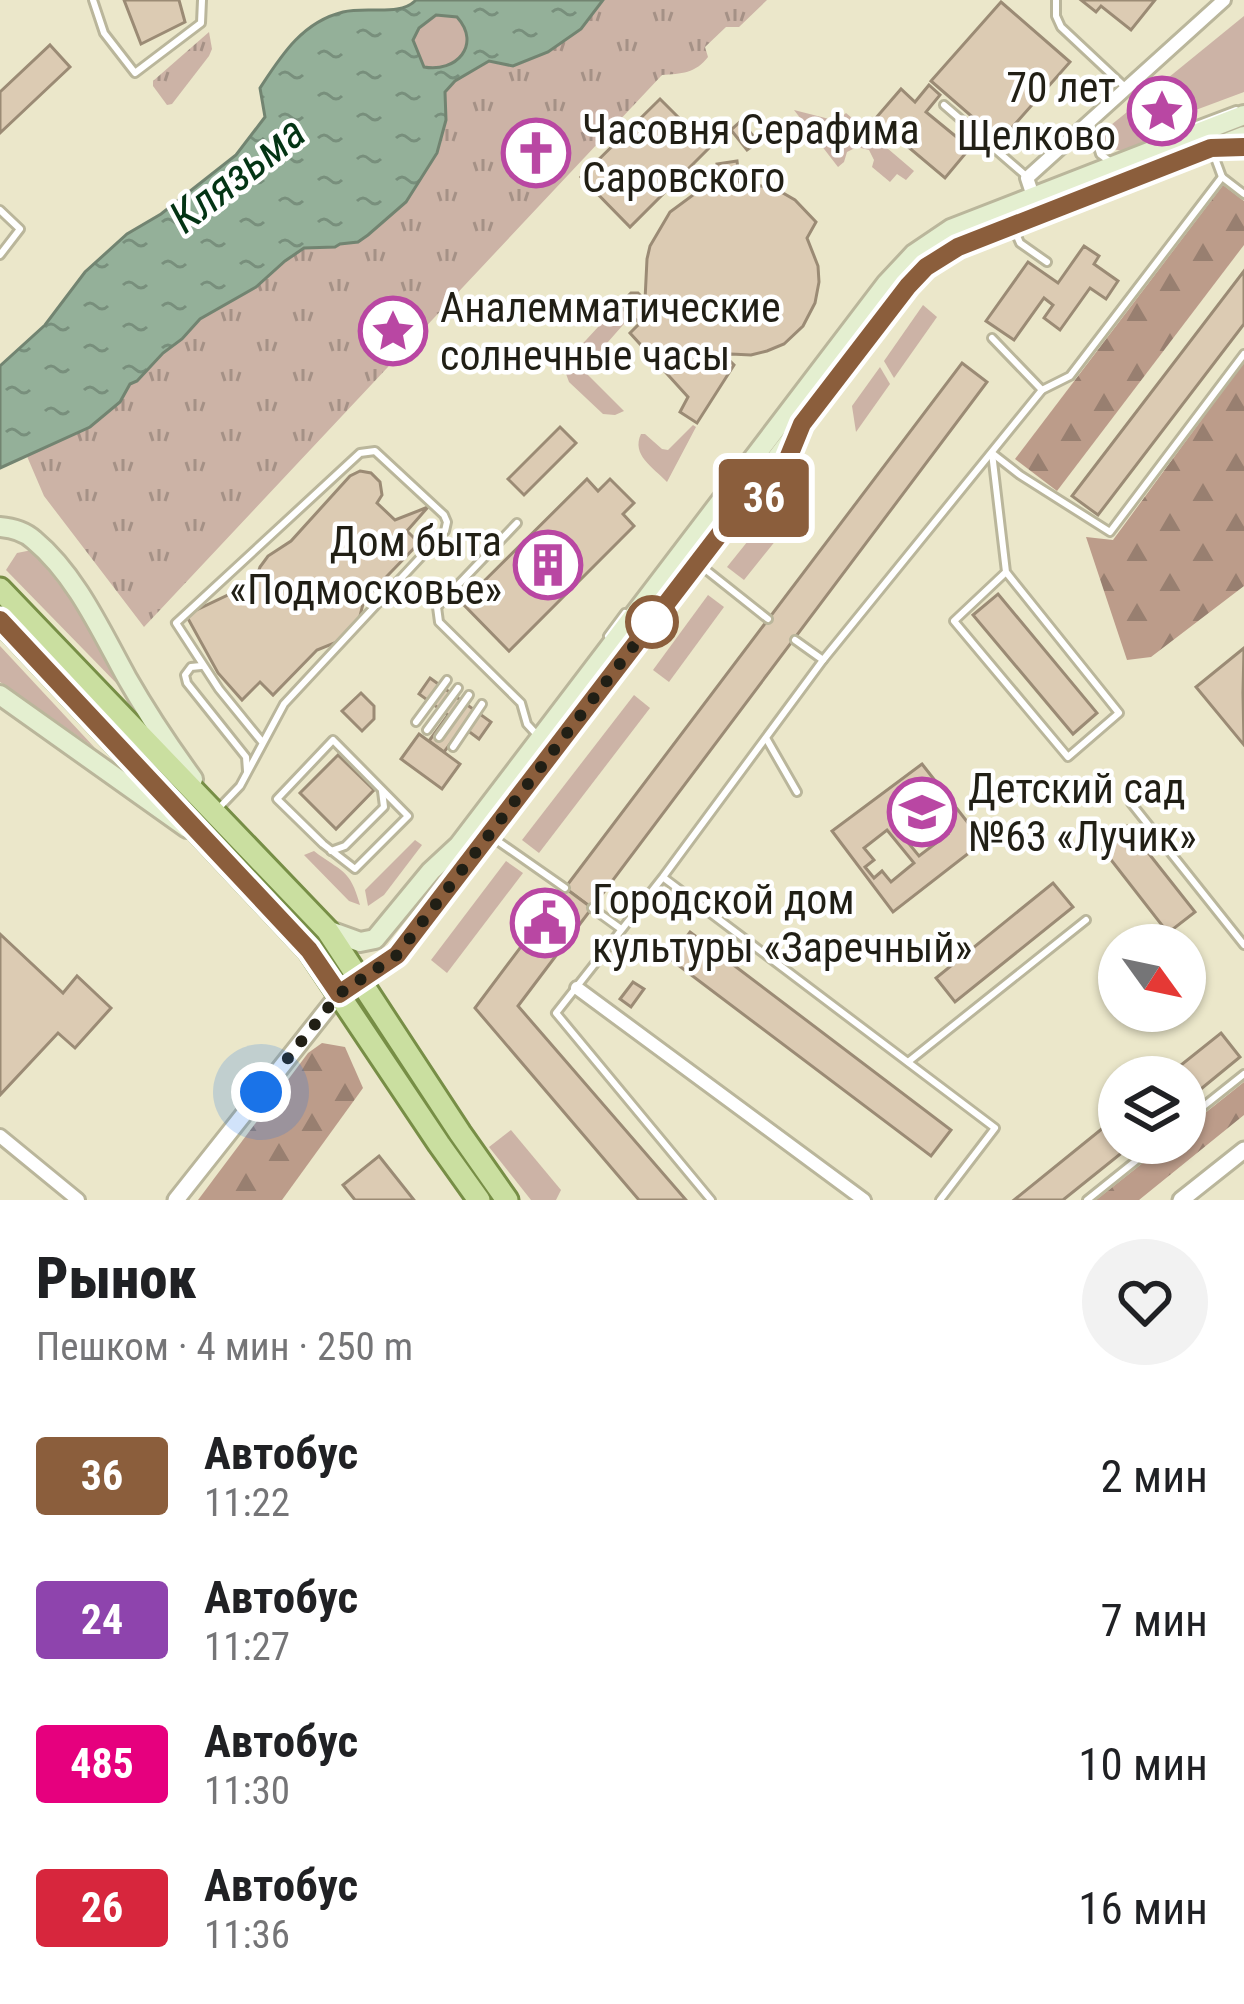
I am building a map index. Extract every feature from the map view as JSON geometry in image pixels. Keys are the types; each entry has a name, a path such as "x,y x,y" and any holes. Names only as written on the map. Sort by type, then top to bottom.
{"main road":[{"path":"339,994 397,955 490,835 861,317 906,263 952,229 1244,113"},
{"path":"327,929 360,942 375,939 459,845 583,684 689,559 725,527 926,267 958,247 1012,225 1034,196 1244,136"},
{"path":"0,527 28,535 70,581 163,737 219,816"},
{"path":"0,589 327,929 507,1200"},
{"path":"0,620 309,950 479,1200"},
{"path":"0,695 211,843"}],"street":[{"path":"1034,196 1090,121 1224,0"},
{"path":"577,988 864,1200"},
{"path":"176,1200 339,994"},
{"path":"0,1136 78,1200"},
{"path":"1181,1200 1244,1150"}],"lane":[{"path":"93,0 104,33 135,74 201,23 202,0"},
{"path":"1056,0 1061,27 1126,88"},
{"path":"944,105 1034,196"},
{"path":"1090,121 1100,154 1119,166"},
{"path":"1244,147 1211,148 1222,177 1244,194"},
{"path":"711,1200 556,1013 823,660 1042,390 1070,376 1222,177"},
{"path":"0,210 20,229 0,255"},
{"path":"1012,225 1019,243 1047,262"},
{"path":"992,338 1042,390"},
{"path":"992,453 1110,532 1244,353"},
{"path":"219,816 240,786 284,704 441,538 447,526 444,515 372,450 360,453 176,623 204,668 263,743"},
{"path":"992,453 1006,572 1119,713 1068,757 954,621 1006,572"},
{"path":"517,523 437,607 439,622 521,704 527,724 540,739"},
{"path":"689,559 768,619"},
{"path":"796,640 823,660"},
{"path":"204,668 191,667 185,678 246,758 247,773"},
{"path":"416,722 447,680"},
{"path":"427,730 458,688"},
{"path":"439,737 469,695"},
{"path":"453,748 482,704"},
{"path":"766,738 797,792"},
{"path":"333,740 381,789 408,816 355,869 277,799 333,740"},
{"path":"332,851 345,846 384,807 381,789"},
{"path":"1131,803 1244,945"},
{"path":"490,835 565,888"},
{"path":"663,877 995,1128 940,1200"},
{"path":"592,908 621,929"},
{"path":"908,1062 1086,920"},
{"path":"1206,1104 1244,1074"},
{"path":"1087,1200 1132,1164"}],"green space":[{"path":"603,0 767,0 739,27 726,27 705,47 708,57 698,66 662,75 144,627 44,496 26,454 90,427 200,319 256,287 305,248 358,242 406,202 437,153 446,120 445,92 455,81 489,61 513,66 529,59 581,29"},
{"path":"436,15 457,17 467,37 466,47 446,66 424,67 413,39"},
{"path":"1244,16 1244,92 1193,111 1163,82"},
{"path":"209,32 209,56 167,105 153,81"},
{"path":"1158,87 1191,119 1132,148 1107,148 1103,139 1111,125"},
{"path":"794,110 837,121 846,113 914,171 906,180 897,174 890,182 872,167 869,150 857,147 847,152 838,167"},
{"path":"1223,185 1244,201 1244,245 1057,491 1015,459"},
{"path":"622,301 630,317 585,368 624,411 603,414 569,382 565,371 575,352"},
{"path":"923,305 937,317 894,378 884,361"},
{"path":"1244,362 1244,586 1151,657 1127,660 1086,537 1113,540"},
{"path":"880,367 890,384 856,432 852,406"},
{"path":"693,425 667,482 641,454 641,434 668,450"},
{"path":"768,516 785,529 744,580 727,567"},
{"path":"32,550 73,602 124,691 6,570 17,553"},
{"path":"708,595 724,607 669,682 653,670"},
{"path":"0,646 95,748 0,682"},
{"path":"634,695 650,708 539,853 522,840"},
{"path":"415,840 422,845 384,895 368,906 365,890"},
{"path":"314,851 348,877 360,905 349,901 304,855"},
{"path":"506,861 523,873 447,973 431,960"},
{"path":"322,1043 345,1047 363,1088 282,1200 198,1200 308,1053"},
{"path":"1244,1082 1244,1115 1206,1146 1206,1112"},
{"path":"511,1130 561,1190 556,1200 531,1200 489,1147"},
{"path":"1141,1164 1183,1164 1139,1200 1096,1200"}],"water":[{"name":"Клязьма","path":"416,0 603,0 581,29 548,52 513,66 489,61 455,81 445,92 446,120 437,153 406,202 368,235 335,247 304,248 256,287 200,319 90,427 0,468 0,366 45,325 85,272 127,234 161,214 236,155 265,117 260,88 304,32 343,12 409,5","holes":["436,15 457,17 467,37 462,55 446,66 424,67 413,40 419,28"]}],"building":[{"path":"124,0 179,0 185,22 141,44"},
{"path":"1081,0 1155,0 1131,30 1101,6 1096,12"},
{"path":"1001,2 1070,62 1000,141 931,81"},
{"path":"50,45 70,67 0,133 0,92"},
{"path":"929,85 940,95 926,112 970,148 945,178 875,119 901,89 915,102"},
{"path":"660,99 709,148 630,227 581,177"},
{"path":"741,121 758,142 747,150 731,130"},
{"name":"Часовня Серафима Саровского","path":"536,140 547,144 551,155 547,166 536,170 525,166 521,155 525,144"},
{"path":"737,161 739,179 720,182 717,164"},
{"path":"741,182 776,189 795,200 816,222 807,238 819,282 803,326 784,344 727,358 734,365 697,423 680,412 688,397 630,333 640,323 624,310 623,301 631,293 645,300 650,246 670,212 697,192"},
{"path":"1084,246 1099,256 1094,264 1118,281 1106,299 1090,288 1060,330 1044,318 1053,305 1044,298 1014,340 986,321 1028,262 1058,283"},
{"path":"1244,271 1244,324 1098,515 1072,496"},
{"path":"962,363 987,382 592,908 565,888"},
{"path":"560,427 576,443 524,495 508,479"},
{"path":"360,471 380,482 382,495 377,503 395,520 428,507 407,531 419,543 364,600 350,633 317,650 273,695 260,682 242,700 218,673 186,615 255,582 268,556 291,541 350,476"},
{"name":"Дом быта «Подмосковье»","path":"587,479 598,491 610,479 634,503 623,514 634,526 509,651 462,603"},
{"path":"998,594 1097,713 1073,734 973,615"},
{"path":"1244,648 1243,693 1244,745 1196,687"},
{"path":"430,678 491,722 479,739 463,727 444,752 429,741 448,715 419,694"},
{"path":"361,693 374,706 374,719 362,731 342,711"},
{"path":"419,734 460,764 442,789 401,759"},
{"path":"338,755 374,790 336,829 300,793"},
{"path":"922,764 983,842 893,912 832,831","holes":["923,799 931,809 937,804 946,816 939,822 948,834 919,856 892,823","887,830 914,863 891,882 882,871 874,878 865,867 874,860 864,848"]},
{"path":"1127,826 1195,912 1180,924 1161,924 1101,847"},
{"path":"1053,883 1073,907 955,1002 936,978"},
{"path":"565,888 592,908 518,1006 686,1200 639,1200 475,1008"},
{"path":"690,932 951,1130 931,1156 670,959"},
{"path":"0,934 63,993 77,976 111,1008 75,1048 58,1033 0,1095"},
{"path":"633,982 644,989 631,1007 620,999"},
{"path":"1221,1033 1240,1057 1206,1085 1206,1056 1192,1056"},
{"path":"1098,1132 1098,1164 1108,1164 1063,1200 1014,1200"},
{"path":"379,1156 414,1200 355,1200 343,1185"}],"bus line":[{"name":"36","path":"0,620 309,950 339,994 397,955 725,527 760,504 780,478 802,424 926,267 958,247 1211,148 1244,147"}],"place":[{"name":"70 лет Щелково","path":"1162,111"},
{"name":"Часовня Серафима Саровского","path":"536,153"},
{"name":"Аналемматические солнечные часы","path":"393,331"},
{"name":"Дом быта «Подмосковье»","path":"548,565"},
{"name":"Детский сад №63 «Лучик»","path":"922,812"},
{"name":"Городской дом культуры «Заречный»","path":"545,923"}],"route":[{"path":"261,1092 339,994 397,955 652,622"}]}
